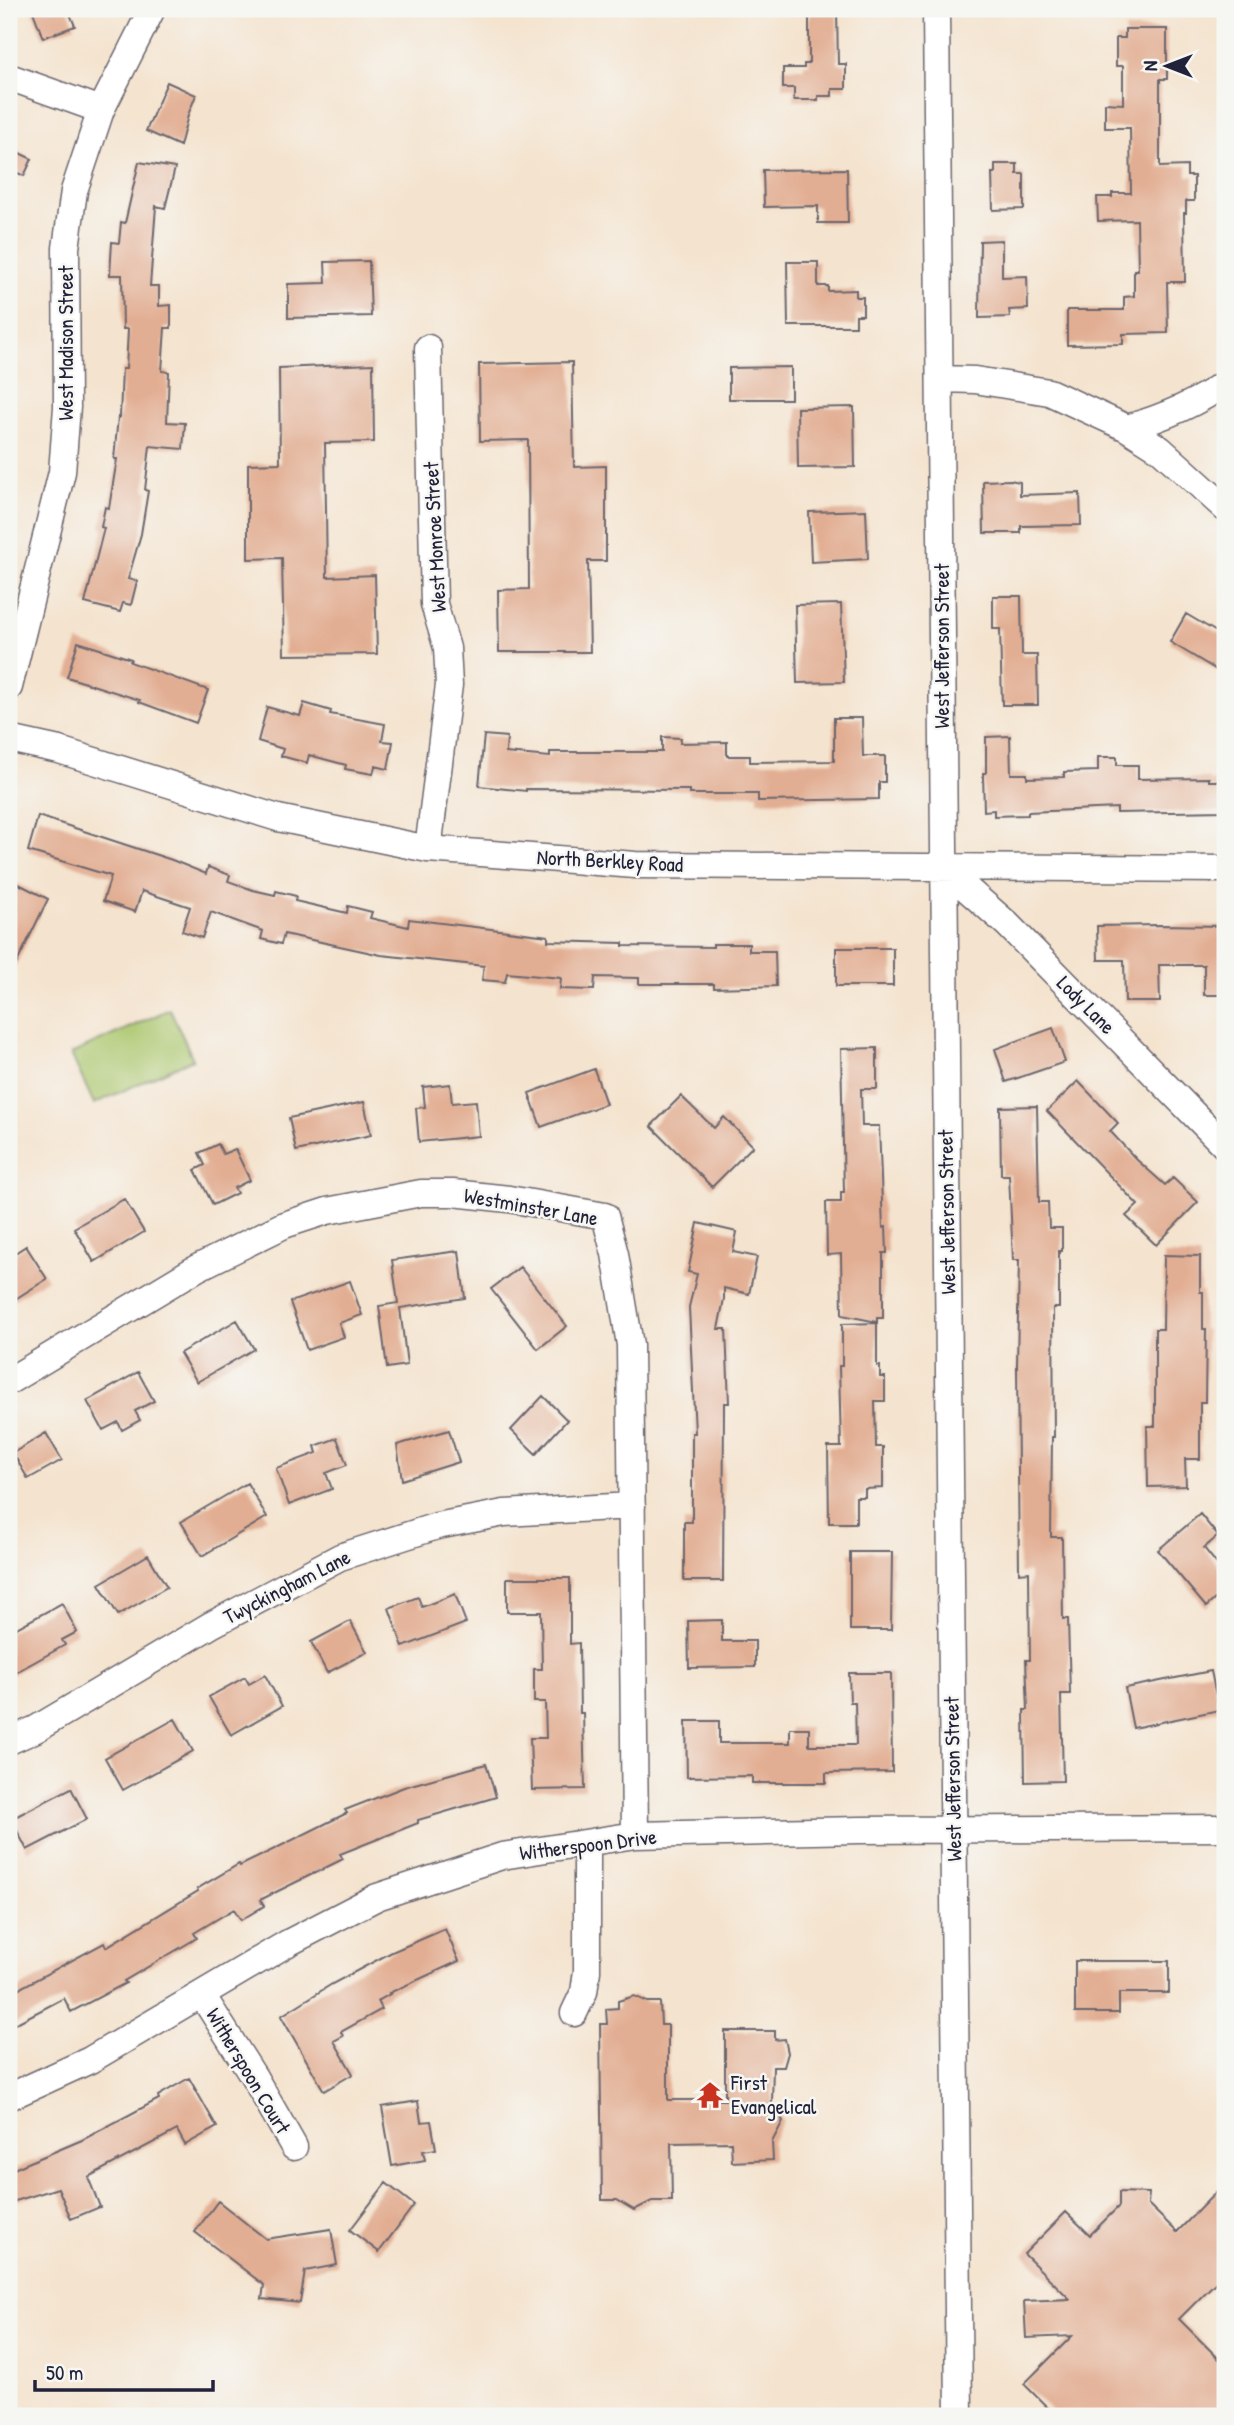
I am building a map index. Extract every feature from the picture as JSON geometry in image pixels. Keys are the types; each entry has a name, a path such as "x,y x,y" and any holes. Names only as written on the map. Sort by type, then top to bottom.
{"street":[{"name":"West Madison Street","path":"9,687 62,472 67,407 66,248 74,191 101,110 152,9"},
{"name":"West Jefferson Street","path":"936,9 959,2416"},
{"path":"9,77 101,110"},
{"name":"West Monroe Street","path":"428,348 434,604 447,648 449,685 428,849"},
{"path":"940,379 975,380 1049,392 1127,428 1160,449 1225,508"},
{"path":"1127,428 1157,419 1206,397 1225,383"},
{"name":"North Berkley Road","path":"9,739 59,750 278,818 428,849 635,865 1225,869"},
{"name":"Lody Lane","path":"943,868 1007,924 1225,1146"},
{"name":"Westminster Lane","path":"9,1381 197,1268 284,1225 327,1211 421,1194 453,1193 509,1199 606,1216 630,1345 635,1835"},
{"name":"Twyckingham Lane","path":"9,1741 36,1729 211,1625 340,1557 438,1526 504,1513 632,1506"},
{"name":"Witherspoon Drive","path":"9,2096 90,2060 288,1942 377,1897 502,1856 635,1835 954,1829 1225,1828"},
{"path":"574,2013 584,1992 587,1971 587,1843"},
{"name":"Witherspoon Court","path":"202,1995 254,2077 293,2147"}],"green space":[{"path":"170,1009 193,1059 94,1104 71,1054"}],"building":[{"path":"32,9 68,9 75,26 43,38"},
{"path":"809,9 837,9 838,64 846,64 846,89 832,89 832,96 818,96 818,100 794,100 794,88 783,88 783,68 804,68 804,64 809,64"},
{"path":"1125,29 1167,29 1167,79 1160,79 1160,167 1187,166 1187,176 1194,176 1194,201 1186,201 1184,213 1185,282 1167,282 1168,333 1123,334 1123,344 1067,345 1067,310 1124,310 1124,297 1134,296 1134,270 1138,270 1137,220 1098,221 1097,197 1112,197 1112,193 1131,193 1130,128 1105,128 1105,103 1123,104 1123,66 1116,66 1116,38 1125,38"},
{"path":"167,82 196,95 180,146 146,131"},
{"path":"9,148 32,159 24,176 9,169"},
{"path":"139,162 175,168 165,208 156,206 150,286 159,286 159,306 171,305 171,328 165,328 162,371 169,372 167,422 185,423 183,449 150,446 145,490 148,491 141,534 128,579 137,581 131,605 123,603 120,612 85,603 104,528 101,527 105,507 109,508 117,459 114,459 120,417 122,369 126,369 128,329 123,329 122,275 110,275 112,242 119,243 121,222 125,223"},
{"path":"995,164 1017,164 1017,174 1024,174 1024,209 993,210 992,173 995,173"},
{"path":"847,169 848,223 818,223 818,206 764,207 763,170"},
{"path":"1002,240 1002,277 1027,276 1028,309 1009,310 1010,317 979,318 980,241"},
{"path":"369,261 371,316 288,318 288,284 326,283 325,262"},
{"path":"787,262 818,262 818,286 828,286 828,291 856,290 856,297 863,297 863,315 856,315 856,326 788,326"},
{"path":"572,362 574,467 606,466 606,561 588,561 590,652 499,652 498,590 529,589 528,440 480,441 479,364"},
{"path":"373,364 374,442 325,443 327,577 375,575 377,654 284,655 282,558 248,559 248,464 280,463 279,368"},
{"path":"791,367 791,399 729,399 729,368"},
{"path":"854,407 855,467 798,468 797,408"},
{"path":"983,481 1020,482 1020,495 1080,493 1081,525 1021,526 1021,533 984,533"},
{"path":"866,510 868,559 811,562 809,512"},
{"path":"993,596 1021,596 1022,655 1037,655 1038,705 1002,705 1000,629 993,629"},
{"path":"841,604 844,682 797,683 795,605"},
{"path":"1186,614 1225,637 1225,675 1170,642"},
{"path":"78,642 131,659 130,662 208,690 196,723 139,702 140,700 67,677"},
{"path":"304,703 331,711 330,714 385,724 382,741 393,742 388,769 375,766 373,774 345,769 346,765 309,755 307,763 281,756 283,749 258,741 267,707 300,716"},
{"path":"834,718 862,718 863,756 885,756 885,782 879,782 879,799 758,801 758,794 689,794 689,790 526,791 479,786 484,735 507,737 506,753 550,757 550,752 662,752 662,737 681,738 680,743 727,742 727,756 750,756 750,762 834,761"},
{"path":"1010,736 1011,774 1027,774 1027,778 1064,777 1064,772 1098,771 1098,757 1117,757 1117,765 1138,765 1138,779 1209,778 1209,781 1225,781 1225,811 1117,813 1117,808 994,816 994,810 984,811 986,737"},
{"path":"38,816 172,860 206,874 208,867 230,875 228,881 253,890 275,895 276,891 296,896 295,901 347,913 348,906 372,912 370,918 408,927 409,919 548,936 548,941 623,943 623,946 713,947 713,944 749,944 749,951 775,951 776,986 714,988 714,984 639,984 639,978 595,977 594,990 560,989 561,978 507,973 505,982 482,980 484,966 381,955 284,934 281,944 261,939 263,931 211,912 202,938 182,931 190,907 142,891 135,912 103,901 111,876 28,851"},
{"path":"9,879 48,899 9,979"},
{"path":"1097,926 1225,926 1225,995 1204,995 1204,965 1159,965 1160,1002 1125,1002 1124,960 1098,960"},
{"path":"836,948 893,948 893,986 836,986"},
{"path":"1053,1028 1065,1062 1006,1082 995,1049"},
{"path":"877,1048 877,1089 861,1089 862,1126 879,1126 883,1228 886,1227 887,1253 883,1253 883,1318 877,1318 877,1322 842,1315 841,1254 827,1255 826,1202 841,1202 841,1192 844,1192 841,1049"},
{"path":"594,1069 606,1104 541,1127 529,1093"},
{"path":"1078,1081 1118,1123 1110,1131 1136,1159 1165,1185 1173,1178 1198,1202 1156,1245 1126,1216 1138,1205 1047,1111"},
{"path":"450,1084 452,1103 476,1101 479,1136 419,1142 416,1108 425,1107 423,1087"},
{"path":"681,1096 714,1128 724,1117 753,1146 712,1187 651,1126"},
{"path":"364,1102 371,1135 296,1151 289,1118"},
{"path":"1037,1106 1039,1202 1048,1202 1049,1228 1062,1228 1062,1251 1059,1251 1059,1308 1053,1308 1054,1437 1051,1537 1062,1537 1063,1619 1068,1619 1070,1694 1061,1694 1063,1781 1025,1782 1024,1710 1028,1710 1026,1660 1030,1660 1029,1572 1019,1573 1019,1260 1013,1260 1009,1175 1001,1175 1000,1107"},
{"path":"218,1144 223,1154 235,1149 250,1180 234,1188 237,1193 213,1205 195,1170 205,1165 199,1153"},
{"path":"124,1199 144,1232 94,1262 74,1228"},
{"path":"698,1223 737,1232 733,1252 757,1257 749,1294 724,1288 718,1329 726,1329 729,1403 724,1403 723,1581 684,1581 684,1522 692,1522 692,1433 695,1433 689,1307 697,1274 688,1272"},
{"path":"26,1246 47,1279 9,1303 9,1257"},
{"path":"459,1251 465,1298 400,1308 407,1365 387,1368 379,1306 398,1303 392,1260"},
{"path":"1164,1255 1200,1256 1203,1329 1206,1329 1205,1402 1200,1402 1200,1459 1185,1459 1186,1486 1148,1487 1147,1426 1155,1426 1155,1329 1163,1329"},
{"path":"520,1267 567,1326 538,1349 491,1289"},
{"path":"350,1281 362,1315 339,1323 344,1337 307,1350 290,1302"},
{"path":"237,1320 254,1349 197,1382 180,1353"},
{"path":"877,1323 877,1366 880,1366 880,1377 885,1377 885,1401 875,1401 876,1447 883,1447 883,1488 865,1489 865,1497 856,1497 856,1523 829,1523 828,1447 841,1447 839,1366 842,1366 842,1324"},
{"path":"138,1372 154,1401 135,1411 140,1420 122,1430 118,1422 103,1430 87,1401"},
{"path":"543,1396 567,1420 536,1454 511,1430"},
{"path":"449,1430 459,1462 402,1480 397,1445"},
{"path":"46,1433 62,1460 28,1479 13,1453"},
{"path":"337,1438 347,1465 326,1473 332,1489 289,1505 276,1468 317,1453 315,1446"},
{"path":"247,1483 267,1517 202,1556 181,1522"},
{"path":"1200,1514 1218,1536 1204,1548 1225,1574 1225,1590 1206,1607 1158,1550"},
{"path":"850,1552 892,1552 891,1630 850,1630"},
{"path":"148,1555 167,1587 118,1615 99,1584"},
{"path":"507,1578 570,1578 570,1644 579,1643 585,1789 532,1790 530,1738 546,1738 545,1702 534,1702 534,1669 542,1669 541,1612 507,1612"},
{"path":"455,1594 466,1623 403,1647 389,1608 418,1597 422,1607"},
{"path":"62,1603 77,1632 62,1640 65,1645 9,1676 9,1632"},
{"path":"722,1620 722,1641 755,1641 755,1667 689,1668 688,1621"},
{"path":"350,1621 367,1652 327,1673 311,1642"},
{"path":"1211,1671 1219,1710 1133,1728 1125,1688"},
{"path":"849,1673 891,1673 892,1772 826,1773 826,1783 752,1783 752,1776 687,1777 686,1721 719,1721 719,1743 790,1743 790,1728 809,1728 809,1745 856,1745 855,1702 850,1702"},
{"path":"265,1675 282,1706 231,1735 209,1697 245,1677 249,1684"},
{"path":"175,1719 193,1751 123,1790 105,1758"},
{"path":"486,1764 496,1797 418,1820 418,1823 340,1854 343,1859 260,1900 264,1906 241,1920 234,1909 194,1933 197,1938 124,1981 126,1983 71,2012 64,1998 9,2027 9,1994 104,1943 106,1947 239,1864 240,1866 347,1813 345,1810 404,1787"},
{"path":"71,1788 87,1819 27,1850 11,1819"},
{"path":"445,1929 459,1961 389,1993 378,2001 382,2009 341,2032 343,2036 334,2041 353,2074 324,2091 281,2016 332,1984 392,1952"},
{"path":"1075,1961 1169,1961 1169,1993 1119,1993 1119,2013 1075,2013"},
{"path":"634,1996 647,2002 660,2002 661,2025 668,2025 668,2100 725,2100 725,2031 775,2031 775,2040 785,2039 788,2053 784,2067 773,2067 772,2103 783,2121 772,2142 773,2160 732,2162 731,2142 671,2143 672,2201 652,2201 634,2210 617,2200 602,2200 600,2024 607,2024 606,2009 618,2008 618,2001"},
{"path":"189,2078 217,2127 185,2145 177,2130 88,2177 100,2207 71,2219 58,2188 9,2203 9,2171 82,2140 159,2099 158,2096"},
{"path":"418,2101 421,2122 431,2121 436,2149 423,2151 425,2160 392,2166 382,2107"},
{"path":"386,2183 414,2205 379,2252 350,2230"},
{"path":"1225,2183 1225,2273 1179,2319 1225,2365 1225,2416 1056,2416 1024,2384 1072,2336 1026,2338 1024,2301 1070,2299 1024,2254 1066,2212 1090,2235 1119,2206 1119,2192 1149,2193 1148,2204 1177,2232"},
{"path":"218,2201 266,2239 331,2229 337,2265 305,2271 300,2303 262,2299 264,2285 195,2232"}],"place":[{"name":"First Evangelical","path":"710,2095"}]}
